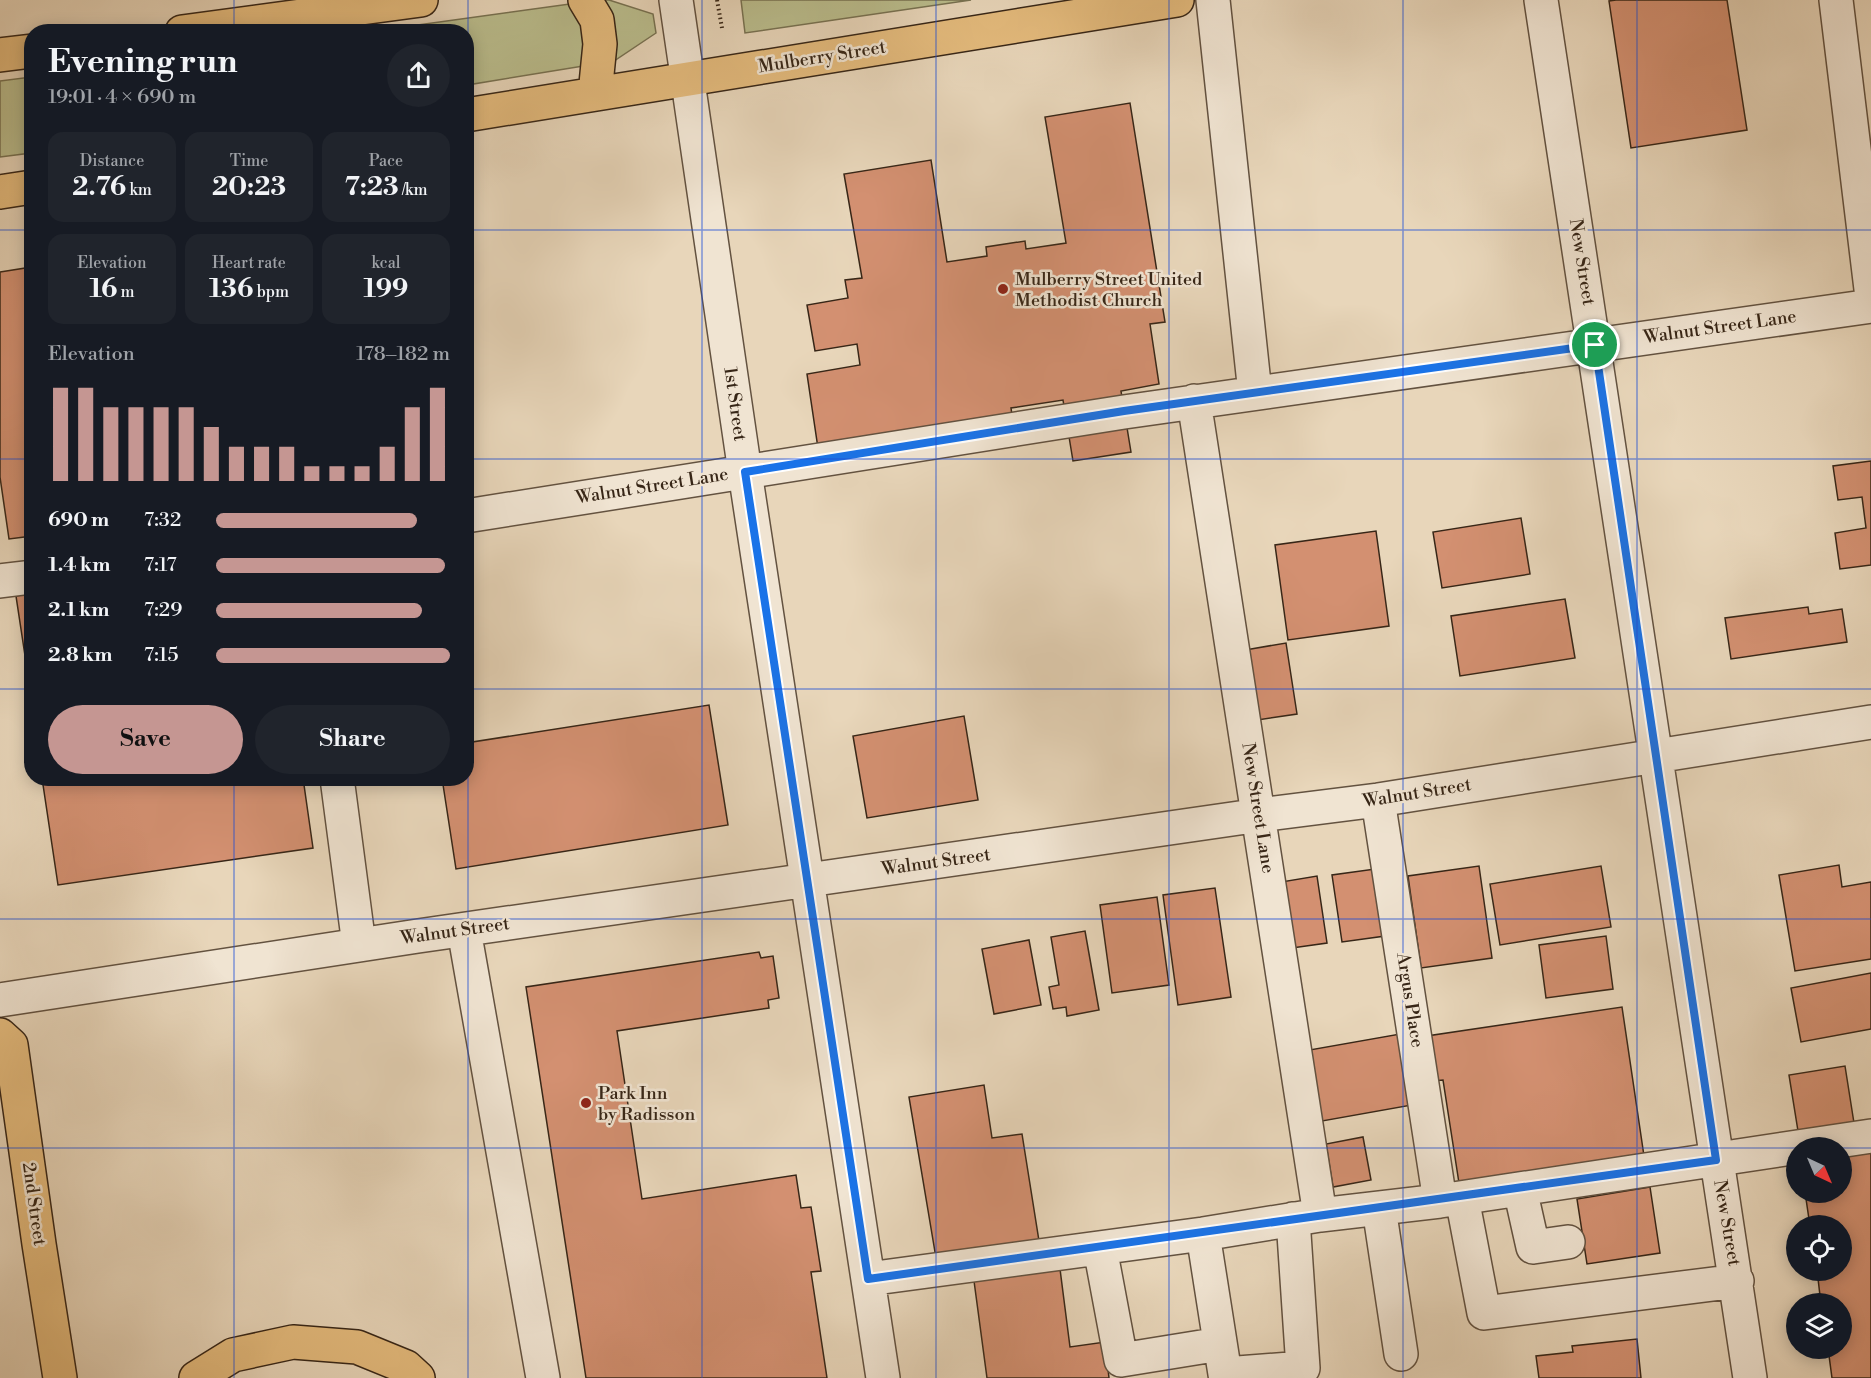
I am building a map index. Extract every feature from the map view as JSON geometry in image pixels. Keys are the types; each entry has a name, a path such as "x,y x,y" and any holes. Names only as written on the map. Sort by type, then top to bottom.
{"main road":[{"path":"242,24 421,0"},
{"path":"585,0 597,20 600,44 595,94"},
{"name":"Mulberry Street","path":"474,114 1133,3 1177,0"},
{"path":"0,56 24,52"},
{"path":"0,192 24,188"},
{"name":"2nd Street","path":"0,1035 11,1044 60,1378"},
{"path":"196,1378 233,1355 293,1342 357,1347 405,1367 418,1378"}],"street":[{"name":"1st Street","path":"676,0 745,472 883,1378"},
{"path":"1213,0 1255,393"},
{"name":"New Street","path":"1541,0 1750,1378"},
{"path":"1836,0 1871,289"},
{"name":"Walnut Street Lane","path":"474,515 1194,401 1871,306"},
{"name":"New Street Lane","path":"1194,401 1260,815 1307,1217 1303,1368 1225,1374 1220,1344"},
{"path":"0,581 24,579"},
{"name":"Walnut Street","path":"0,1000 358,945 1378,800 1871,722"},
{"path":"338,786 358,945"},
{"name":"Argus Place","path":"1378,800 1451,1199 1484,1313 1737,1281"},
{"path":"464,930 543,1378"},
{"path":"868,1279 1451,1199 1871,1136"},
{"path":"1520,1189 1533,1247 1568,1242"},
{"path":"1379,1208 1401,1354"},
{"path":"1100,1248 1121,1360 1220,1344 1203,1234"}],"path":[{"path":"717,0 722,28"}],"green space":[{"path":"609,0 653,14 656,33 614,61 474,84 474,24 425,24"},
{"path":"741,0 971,0 745,33"},
{"path":"24,78 24,154 0,157 0,81"}],"building":[{"path":"1727,0 1747,130 1631,148 1609,1"},
{"name":"Mulberry Street United Methodist Church","path":"1130,103 1165,322 1150,324 1159,384 1121,391 1131,452 1073,461 1063,400 1011,408 1013,422 819,455 807,374 860,365 857,344 815,351 807,305 848,298 845,280 862,278 844,174 931,160 947,262 987,256 986,247 1025,241 1026,249 1066,243 1045,117"},
{"path":"24,268 24,537 9,539 0,477 0,272"},
{"path":"1871,461 1871,565 1840,569 1835,533 1866,528 1862,497 1838,500 1833,466"},
{"path":"1521,518 1530,574 1442,588 1433,532"},
{"path":"1376,531 1389,626 1288,640 1275,545"},
{"path":"24,594 24,649 16,596"},
{"path":"1565,599 1575,658 1460,676 1451,616"},
{"path":"1808,607 1809,614 1842,609 1847,642 1731,659 1725,618"},
{"path":"1286,643 1297,714 1251,721 1239,651"},
{"path":"709,705 728,825 456,869 443,786 474,786 474,742"},
{"path":"964,716 978,800 867,818 853,736"},
{"path":"43,786 304,786 313,848 58,885"},
{"path":"1839,865 1842,887 1871,882 1871,959 1795,971 1779,875"},
{"path":"1479,866 1492,958 1421,968 1408,876"},
{"path":"1601,866 1611,927 1500,945 1490,884"},
{"path":"1375,869 1385,936 1342,942 1332,875"},
{"path":"1317,876 1327,943 1285,949 1275,883"},
{"path":"1215,888 1231,997 1178,1005 1163,895"},
{"path":"1157,897 1169,985 1112,993 1100,905"},
{"path":"1085,931 1099,1010 1067,1016 1066,1007 1053,1009 1049,987 1059,985 1051,937"},
{"path":"1606,936 1613,989 1546,998 1539,945"},
{"path":"1029,940 1041,1005 994,1014 982,949"},
{"name":"Park Inn by Radisson","path":"759,952 761,958 773,956 779,998 768,1000 769,1008 617,1031 642,1199 796,1175 801,1208 811,1207 821,1271 811,1272 827,1378 586,1378 526,987"},
{"path":"1871,973 1871,1029 1801,1042 1791,988"},
{"path":"1622,1007 1644,1156 1459,1183 1443,1080 1433,1081 1427,1036"},
{"path":"1400,1034 1412,1105 1311,1123 1298,1052"},
{"path":"1845,1066 1854,1123 1798,1131 1789,1075"},
{"path":"984,1085 992,1138 1022,1134 1039,1241 936,1258 909,1097"},
{"path":"1363,1137 1371,1180 1333,1187 1326,1144"},
{"path":"1871,1150 1871,1378 1832,1378 1829,1359 1852,1359 1852,1293 1820,1293 1818,1281 1852,1281 1852,1215 1808,1215 1807,1203 1852,1203 1852,1153"},
{"path":"1650,1187 1660,1253 1587,1264 1577,1199"},
{"path":"1060,1269 1070,1347 1105,1342 1109,1378 987,1378 974,1281"},
{"path":"1637,1339 1641,1378 1539,1378 1536,1356 1573,1352 1572,1346"}],"place":[{"name":"Mulberry Street United Methodist Church","path":"1003,289"},
{"name":"Park Inn by Radisson","path":"586,1103"}],"route":[{"path":"1595,345 1716,1160 1440,1201 1320,1215 1203,1234 868,1279 745,472 1124,411 1595,345"}]}
